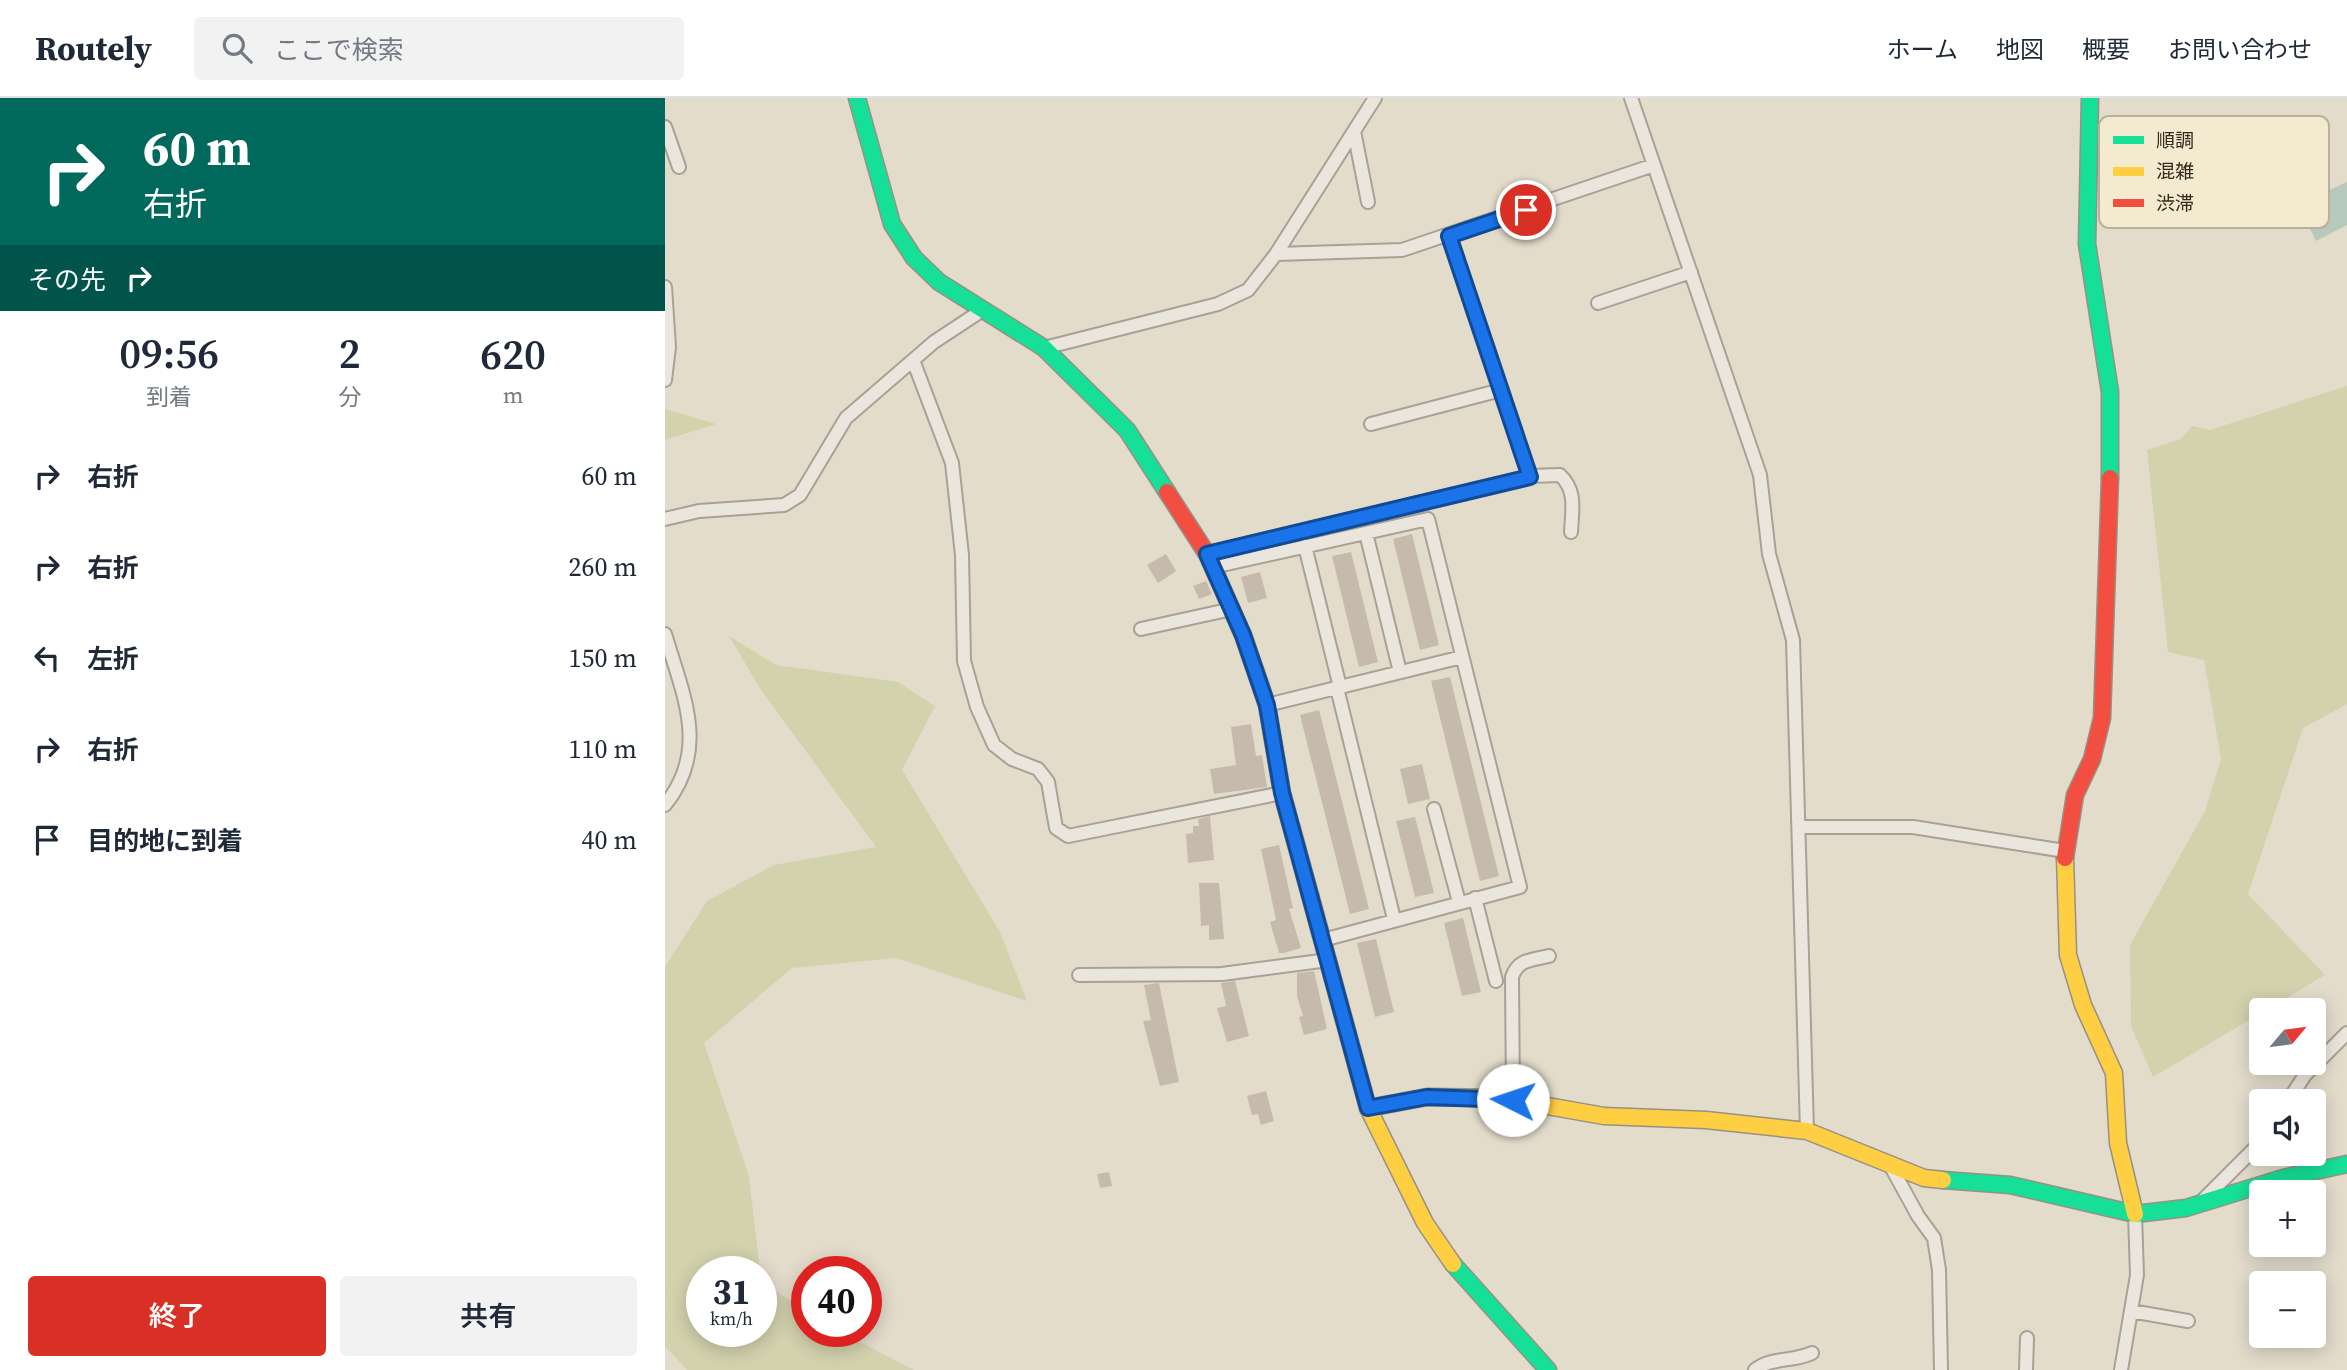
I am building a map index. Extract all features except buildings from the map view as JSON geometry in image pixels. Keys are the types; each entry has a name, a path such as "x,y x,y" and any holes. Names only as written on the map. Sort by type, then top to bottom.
{"street":[{"path":"857,98 892,224 914,258 939,282 981,311 1044,348 1126,430 1210,560 1232,609 1267,705 1282,793 1323,940 1348,1045 1368,1108 1425,1223 1450,1260 1548,1370"},
{"path":"1044,348 1218,303 1248,290 1276,254 1375,98"},
{"path":"1631,98 1760,475 1769,554 1793,640 1801,827 1807,1131"},
{"path":"2090,98 2087,244 2110,392 2112,426 2099,736 2075,795 2065,851 2068,956 2083,1005 2114,1073 2118,1143 2135,1214 2137,1275 2121,1370"},
{"path":"665,127 679,167"},
{"path":"1354,131 1368,202"},
{"path":"1276,254 1402,250 1654,165"},
{"path":"1449,236 1530,477"},
{"path":"1598,303 1691,272"},
{"path":"665,287 665,380"},
{"path":"665,519 699,511 784,505 800,495 846,418 934,342 981,311"},
{"path":"913,360 951,463 962,555 964,661 977,706 994,745 1012,759 1038,769 1048,782 1056,828 1068,836 1282,793"},
{"path":"1371,424 1501,390"},
{"path":"1210,560 1530,477 1560,475 1570,485 1571,532"},
{"path":"1210,560 1305,546 1428,519 1520,887 1323,940"},
{"path":"1366,533 1400,672"},
{"path":"1305,546 1394,919"},
{"path":"1141,629 1232,609"},
{"path":"665,634 691,732 682,781 665,804"},
{"path":"1267,705 1462,657"},
{"path":"1434,808 1459,902"},
{"path":"1801,827 1913,827 2065,851"},
{"path":"1475,898 1496,981"},
{"path":"1513,1100 1512,977 1516,967 1524,961 1549,956"},
{"path":"1079,975 1222,974 1328,960"},
{"path":"2296,1089 2305,1075 2347,1033"},
{"path":"1368,1108 1427,1097 1513,1100 1604,1116 1706,1120 1807,1131 1924,1178 2010,1185 2135,1214 2249,1192"},
{"path":"2200,1203 2249,1154"},
{"path":"1889,1163 1918,1216 1934,1238 1939,1270 1941,1370"},
{"path":"2297,1180 2347,1164"},
{"path":"2131,1311 2188,1321"},
{"path":"2026,1370 2027,1338"},
{"path":"1755,1370 1770,1362 1801,1359 1812,1353"}],"green space":[{"path":"2347,386 2347,704 2303,728 2248,894 2325,975 2286,998 2249,998 2249,1020 2153,1077 2131,1026 2130,945 2205,811 2221,759 2204,660 2168,652 2147,450 2181,439 2192,426 2210,430"},
{"path":"665,409 716,424 665,440"},
{"path":"729,636 776,665 898,682 935,706 902,770 1000,932 1027,1001 896,958 792,968 704,1043 749,1176 758,1256 686,1256 686,1347 777,1347 777,1292 791,1301 791,1347 870,1347 914,1370 687,1370 665,1346 665,967 707,901 774,865 876,847 761,690"}],"shaded area":[{"path":"2347,182 2347,225 2316,241 2310,228 2329,228 2329,190"}],"traffic: fast":[{"path":"857,98 892,224 914,258 939,282 1044,348 1127,430 1167,492"},
{"path":"2090,98 2087,244 2110,392 2110,478"},
{"path":"1943,1180 2010,1185 2135,1214 2186,1208 2283,1178 2347,1164"},
{"path":"1453,1264 1548,1370"}],"traffic: slow":[{"path":"2065,858 2068,955 2083,1005 2114,1073 2118,1143 2135,1214"},
{"path":"1310,895 1368,1108 1425,1223 1453,1264"},
{"path":"1368,1108 1427,1097 1502,1098 1604,1116 1706,1120 1807,1131 1924,1178 1943,1180"}],"traffic: jam":[{"path":"2065,858 2075,795 2092,759 2102,718 2110,478"},
{"path":"1167,492 1207,554 1243,635 1267,705 1282,793 1310,895"}],"route":[{"path":"1513,1100 1427,1097 1368,1108 1348,1045 1323,940 1282,793 1267,705 1243,635 1207,554 1530,477 1449,236 1526,210"}]}
